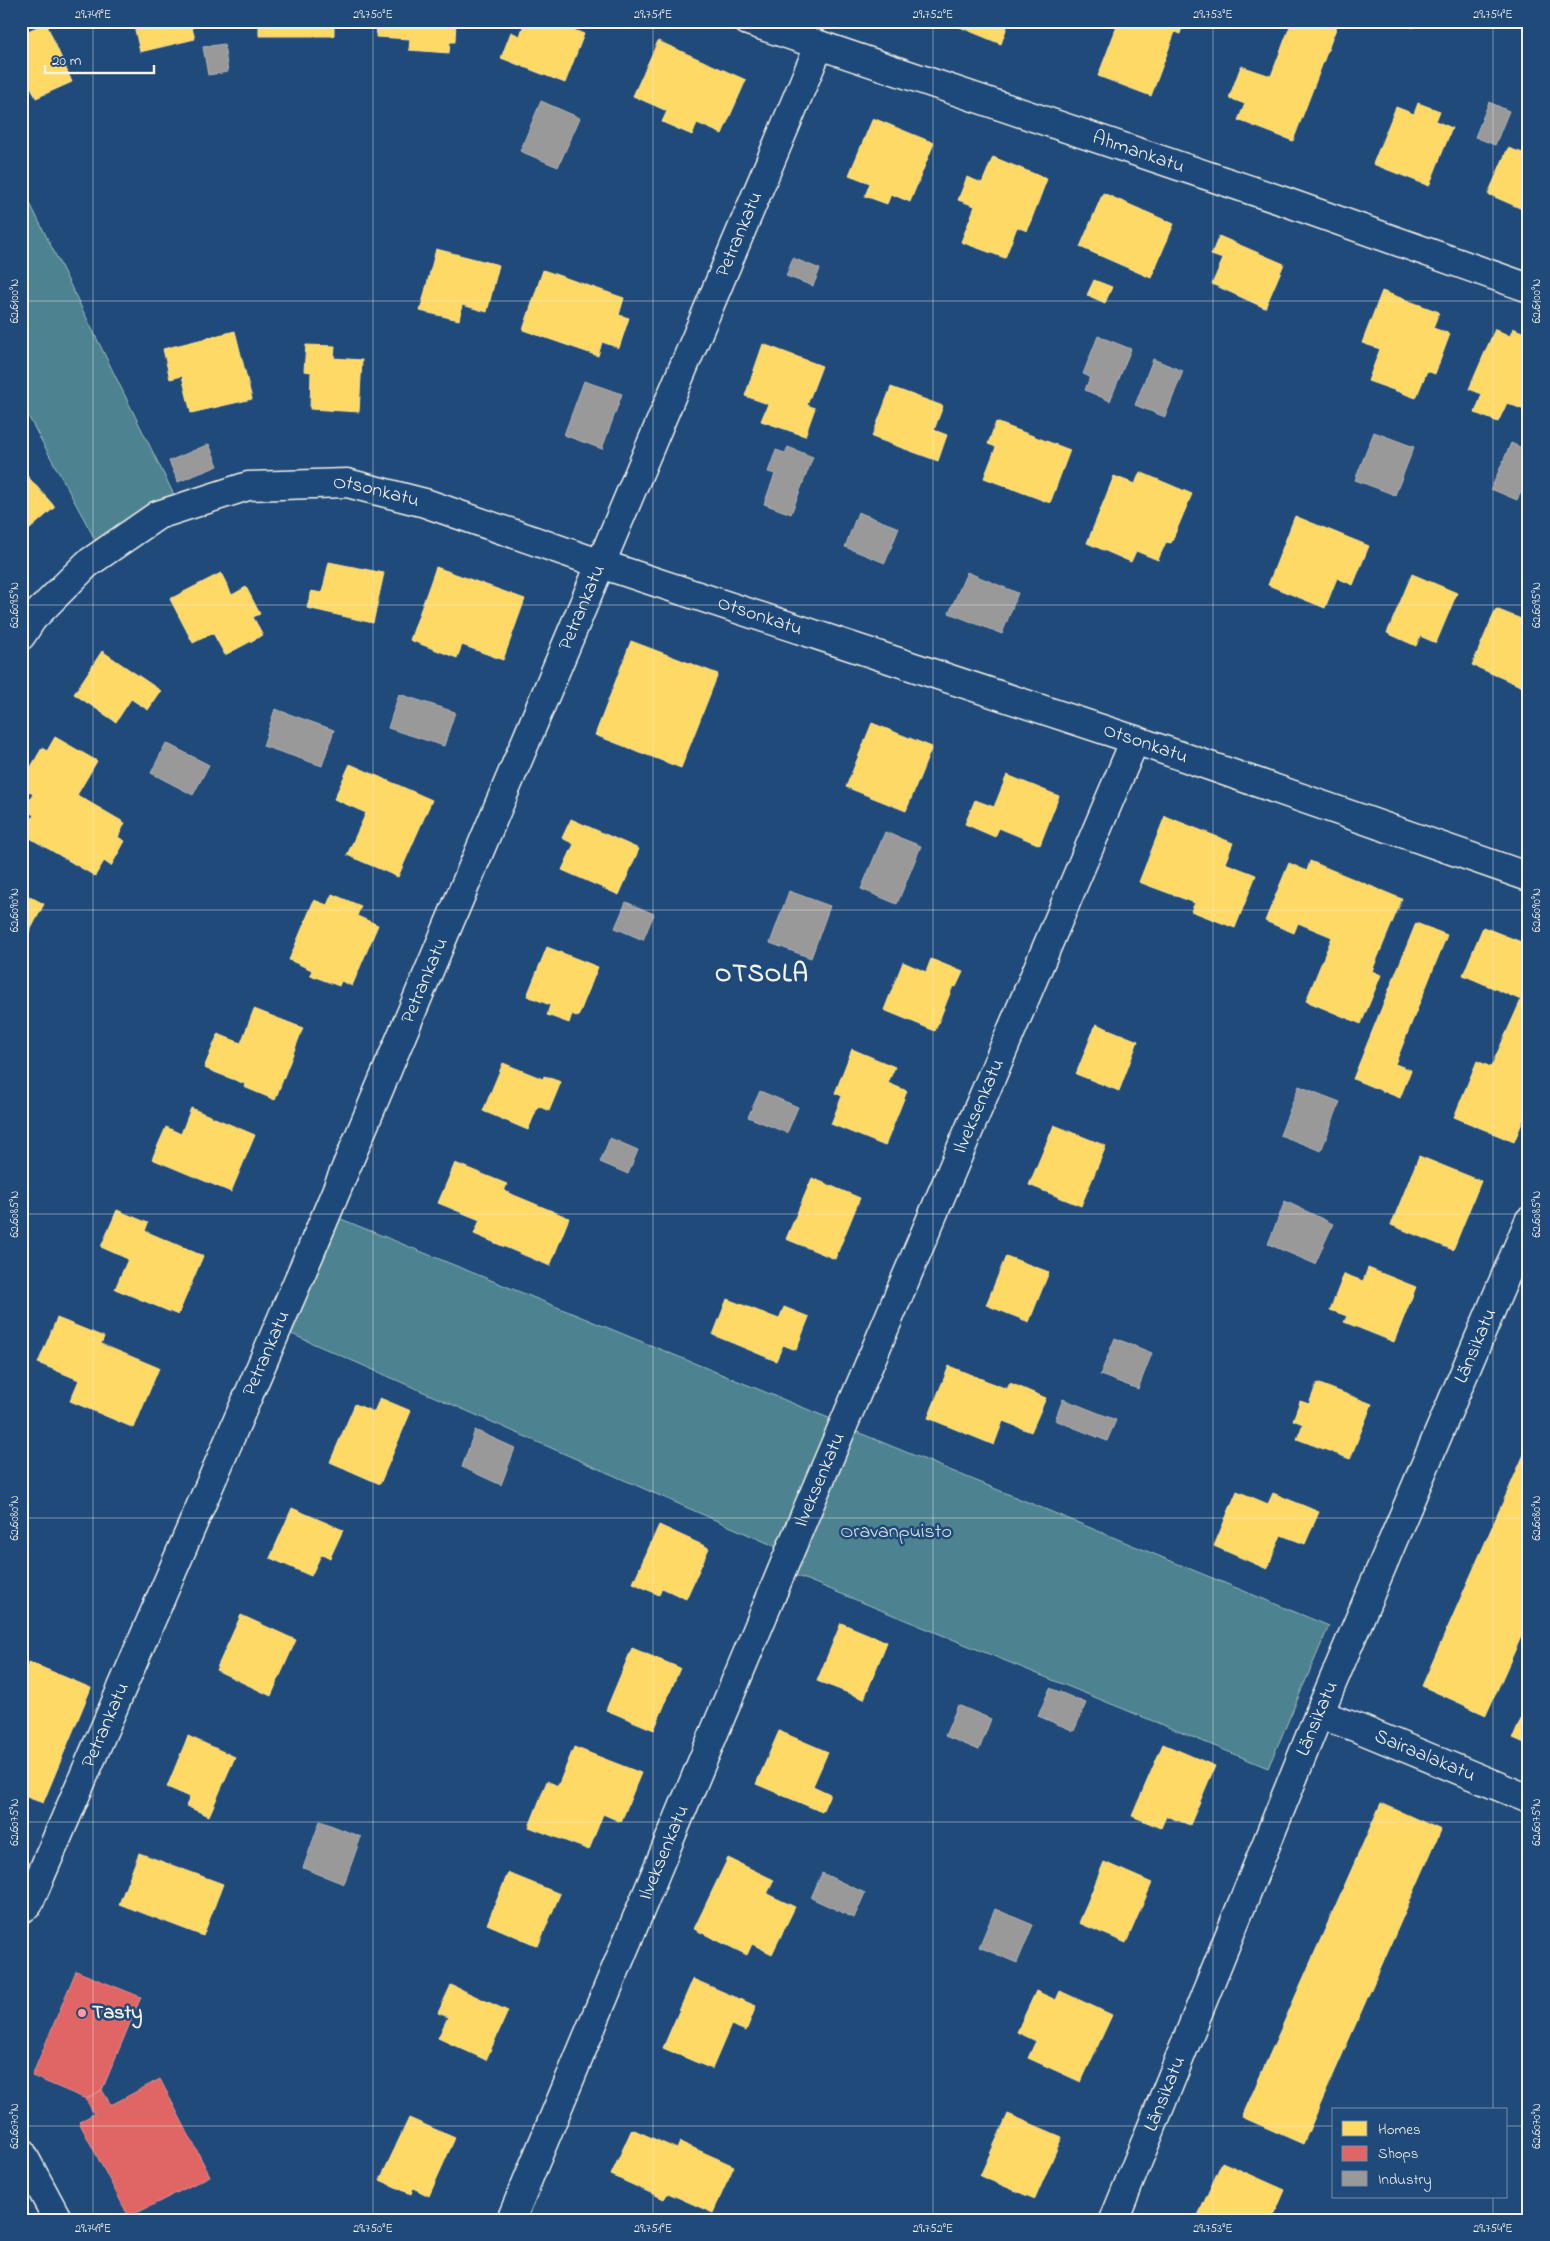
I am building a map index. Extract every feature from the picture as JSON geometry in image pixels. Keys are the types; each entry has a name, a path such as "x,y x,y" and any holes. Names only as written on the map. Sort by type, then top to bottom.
{"street":[{"name":"Ahmankatu","path":"748,21 1294,205 1529,288"},
{"name":"Petrankatu","path":"21,1909 28,1905 310,1253 819,46"},
{"name":"Otsonkatu","path":"21,636 33,618 87,564 158,516 248,486 347,483 425,503 601,564 1135,740 1529,877"},
{"name":"Ilveksenkatu","path":"511,2220 801,1524 1135,740"},
{"name":"Länsikatu","path":"1114,2220 1319,1714 1529,1221"},
{"name":"Sairaalakatu","path":"1319,1714 1529,1799"},
{"path":"21,2151 58,2220"}],"green space":[{"path":"21,185 175,497 97,543 21,403"},
{"name":"Oravanpuisto","path":"329,1214 841,1423 788,1552 280,1329"},
{"name":"Oravanpuisto","path":"850,1429 1329,1626 1268,1768 790,1573"}],"building: Homes":[{"path":"133,21 190,21 195,39 140,52"},
{"path":"259,21 334,21 334,36 259,36"},
{"path":"377,21 456,21 455,42 450,42 449,53 409,50 410,39 376,37"},
{"path":"525,21 552,21 584,34 565,83 501,58 511,32 520,36"},
{"path":"945,21 1009,21 1001,44"},
{"path":"1119,21 1184,21 1180,34 1175,32 1151,96 1098,76"},
{"path":"1292,21 1324,21 1337,26 1293,141 1238,120 1245,104 1229,98 1241,66 1271,76"},
{"path":"46,23 72,82 36,98 31,87 21,91 21,34"},
{"path":"658,41 746,80 722,134 697,123 692,135 662,122 667,111 633,96"},
{"path":"1418,103 1440,111 1436,121 1452,128 1429,186 1373,164 1396,107 1414,114"},
{"path":"873,118 934,143 910,202 891,194 887,204 865,196 870,183 849,175"},
{"path":"1508,148 1529,155 1529,212 1488,194"},
{"path":"993,157 1047,179 1027,231 1017,227 1005,258 961,242 975,206 958,200 967,177 982,183"},
{"path":"1103,193 1174,224 1151,278 1080,247"},
{"path":"1219,236 1284,264 1265,308 1212,284 1223,259 1211,255"},
{"path":"436,249 499,265 487,312 462,305 459,320 420,311"},
{"path":"543,270 624,298 619,315 629,318 619,348 602,342 598,356 523,330"},
{"path":"1094,280 1112,287 1105,303 1087,295"},
{"path":"1382,291 1439,312 1433,328 1450,334 1435,374 1427,371 1416,398 1368,381 1380,349 1362,343"},
{"path":"1513,328 1529,335 1529,412 1507,403 1498,422 1475,413 1482,394 1469,389 1495,329 1510,336"},
{"path":"235,331 252,399 191,413 182,376 170,379 163,349"},
{"path":"763,344 822,366 807,405 815,408 805,436 761,421 768,404 745,396"},
{"path":"306,345 335,346 334,358 362,360 359,412 310,409 311,372 304,371"},
{"path":"891,387 943,406 934,430 947,435 938,461 872,437"},
{"path":"996,422 1070,450 1050,503 984,478 996,447 988,444"},
{"path":"21,469 55,507 21,537"},
{"path":"1140,472 1192,494 1171,543 1166,542 1158,560 1136,551 1131,562 1087,543 1114,476 1135,484"},
{"path":"1295,516 1369,546 1353,585 1337,578 1325,608 1268,585"},
{"path":"329,562 384,573 373,623 307,608 311,591 322,593"},
{"path":"436,567 525,599 503,660 462,645 457,658 410,640"},
{"path":"221,573 232,595 246,587 260,614 253,617 263,635 225,655 213,633 193,643 170,599"},
{"path":"1412,574 1457,593 1436,643 1420,636 1416,646 1387,633"},
{"path":"1496,609 1529,622 1529,679 1525,688 1472,665"},
{"path":"631,641 718,674 681,768 595,735"},
{"path":"102,651 161,691 148,710 131,699 116,722 74,694"},
{"path":"872,723 932,747 906,811 846,787"},
{"path":"55,737 97,761 77,795 125,823 118,837 125,841 111,866 104,861 95,876 23,834 34,815 24,810 33,794 21,787 21,784 42,748 47,751"},
{"path":"350,764 432,800 398,877 347,855 366,813 334,799"},
{"path":"1007,775 1059,796 1040,845 999,828 995,837 965,824 975,800 994,807"},
{"path":"1165,816 1233,843 1225,863 1256,875 1235,928 1191,911 1195,903 1139,882"},
{"path":"571,819 639,849 619,895 562,870 574,844 562,838"},
{"path":"1310,861 1402,899 1372,971 1381,975 1361,1024 1306,1001 1332,937 1298,923 1294,933 1265,921 1289,863 1307,871"},
{"path":"21,892 44,904 21,948"},
{"path":"332,894 361,906 357,916 378,925 352,986 341,981 339,986 310,975 312,970 289,960 314,900 327,905"},
{"path":"1416,923 1447,935 1395,1064 1411,1070 1400,1098 1353,1079"},
{"path":"1483,927 1529,945 1529,1106 1514,1142 1454,1117 1477,1061 1491,1067 1521,1000 1463,975"},
{"path":"547,947 598,967 578,1017 572,1014 569,1023 547,1015 550,1005 527,996"},
{"path":"931,959 963,972 956,987 953,986 935,1031 884,1010 903,962 926,972"},
{"path":"254,1009 303,1028 275,1100 244,1087 245,1084 204,1068 218,1034 241,1043"},
{"path":"1096,1024 1138,1041 1119,1091 1076,1074"},
{"path":"852,1049 895,1067 888,1083 907,1091 885,1146 831,1124 842,1096 835,1093"},
{"path":"503,1063 543,1079 544,1076 561,1082 549,1111 538,1106 528,1130 483,1111"},
{"path":"191,1108 255,1135 231,1192 152,1159 166,1127 181,1134"},
{"path":"1054,1125 1106,1146 1081,1206 1029,1185"},
{"path":"1419,1156 1481,1181 1453,1250 1391,1225"},
{"path":"455,1163 507,1184 504,1191 569,1218 550,1266 474,1234 480,1220 438,1203"},
{"path":"812,1178 860,1198 835,1259 786,1239"},
{"path":"117,1210 148,1223 145,1231 203,1256 178,1315 115,1289 128,1259 101,1247"},
{"path":"1006,1256 1049,1272 1029,1322 986,1305"},
{"path":"1368,1268 1416,1287 1394,1342 1344,1322 1347,1316 1330,1310 1344,1274 1363,1281"},
{"path":"727,1299 779,1319 784,1307 809,1317 796,1350 783,1345 776,1361 713,1335"},
{"path":"57,1318 104,1337 101,1344 159,1368 134,1428 70,1401 79,1380 38,1363"},
{"path":"949,1366 1007,1389 1010,1383 1046,1398 1031,1432 1003,1421 994,1445 928,1418"},
{"path":"1317,1383 1372,1404 1350,1459 1297,1439 1303,1424 1293,1420 1300,1401 1309,1404"},
{"path":"380,1398 411,1411 380,1484 330,1462 355,1404 374,1412"},
{"path":"1529,1443 1529,1619 1486,1715 1422,1686"},
{"path":"1237,1491 1268,1504 1273,1493 1319,1512 1305,1544 1281,1535 1267,1569 1214,1546"},
{"path":"292,1508 343,1530 330,1558 321,1555 311,1576 270,1558"},
{"path":"659,1525 709,1548 686,1599 662,1588 659,1595 633,1583"},
{"path":"241,1615 296,1640 271,1696 216,1670"},
{"path":"841,1623 887,1642 864,1699 817,1681"},
{"path":"632,1648 680,1668 654,1730 606,1710"},
{"path":"29,1662 91,1688 43,1803 21,1795 21,1680"},
{"path":"1525,1710 1529,1711 1529,1745 1513,1738"},
{"path":"779,1731 828,1752 813,1786 830,1794 822,1812 756,1784"},
{"path":"188,1736 235,1757 209,1816 186,1806 190,1797 167,1787"},
{"path":"1163,1744 1215,1766 1190,1825 1166,1816 1161,1828 1132,1816"},
{"path":"574,1747 641,1773 621,1822 603,1814 589,1850 529,1827 547,1781 558,1786"},
{"path":"1381,1803 1441,1830 1303,2144 1242,2117"},
{"path":"139,1853 223,1884 203,1936 119,1904"},
{"path":"728,1858 774,1880 767,1894 795,1907 772,1954 752,1944 747,1955 694,1929"},
{"path":"1104,1862 1152,1883 1126,1943 1079,1923"},
{"path":"508,1873 560,1894 538,1946 487,1924"},
{"path":"693,1979 756,2006 746,2031 731,2025 712,2069 663,2048"},
{"path":"451,1985 508,2011 486,2060 438,2038 448,2017 438,2013"},
{"path":"1036,1991 1056,2000 1060,1991 1112,2015 1081,2082 1028,2058 1036,2041 1017,2032"},
{"path":"1008,2114 1062,2137 1035,2199 980,2176"},
{"path":"409,2118 455,2138 429,2196 413,2188 411,2194 380,2180"},
{"path":"632,2129 677,2149 680,2142 734,2166 713,2213 668,2193 664,2199 611,2175"},
{"path":"1222,2162 1285,2190 1272,2220 1196,2220"}],"building: Shops":[{"path":"76,1971 141,1997 102,2090 86,2099 32,2076"},
{"path":"160,2079 210,2176 129,2217 79,2122 94,2114 86,2099 102,2090 111,2105"}],"building: Industry":[{"path":"1398,21 1416,21 1414,28"},
{"path":"224,44 228,72 208,75 203,47"},
{"path":"541,101 580,118 558,167 520,151"},
{"path":"1489,102 1509,111 1495,145 1475,137"},
{"path":"793,258 820,269 813,286 786,276"},
{"path":"1098,336 1131,349 1110,401 1085,390 1090,377 1083,374"},
{"path":"1153,359 1183,371 1165,417 1135,405"},
{"path":"584,381 622,394 602,449 564,435"},
{"path":"1374,432 1414,447 1395,495 1355,480"},
{"path":"1511,443 1529,451 1529,473 1517,500 1491,489"},
{"path":"209,444 218,466 178,482 169,461"},
{"path":"788,447 813,457 791,514 764,504 775,474 768,472 776,450 785,453"},
{"path":"858,512 899,528 885,563 845,547"},
{"path":"967,572 1018,593 1002,634 949,613"},
{"path":"399,694 455,712 444,746 388,728"},
{"path":"275,709 334,730 322,766 263,746"},
{"path":"166,743 209,765 193,795 151,773"},
{"path":"885,832 921,846 897,904 861,889"},
{"path":"789,891 830,906 811,958 770,943"},
{"path":"626,902 654,914 643,940 615,928"},
{"path":"1299,1086 1340,1102 1321,1151 1280,1135"},
{"path":"760,1091 798,1107 787,1133 748,1117"},
{"path":"610,1138 638,1150 628,1174 600,1162"},
{"path":"1285,1201 1333,1224 1315,1264 1268,1244"},
{"path":"1115,1338 1152,1353 1138,1389 1100,1375"},
{"path":"1063,1399 1116,1420 1107,1441 1055,1420"},
{"path":"475,1430 515,1448 501,1485 462,1467"},
{"path":"1050,1688 1086,1703 1074,1731 1038,1716"},
{"path":"958,1705 991,1719 979,1750 945,1736"},
{"path":"320,1821 361,1837 344,1884 303,1868"},
{"path":"822,1873 865,1893 854,1918 811,1898"},
{"path":"995,1909 1033,1925 1017,1963 979,1947"}],"place":[{"name":"Tasty","path":"82,2013"}],"district":[{"name":"OTSOLA","path":"762,975"}]}
